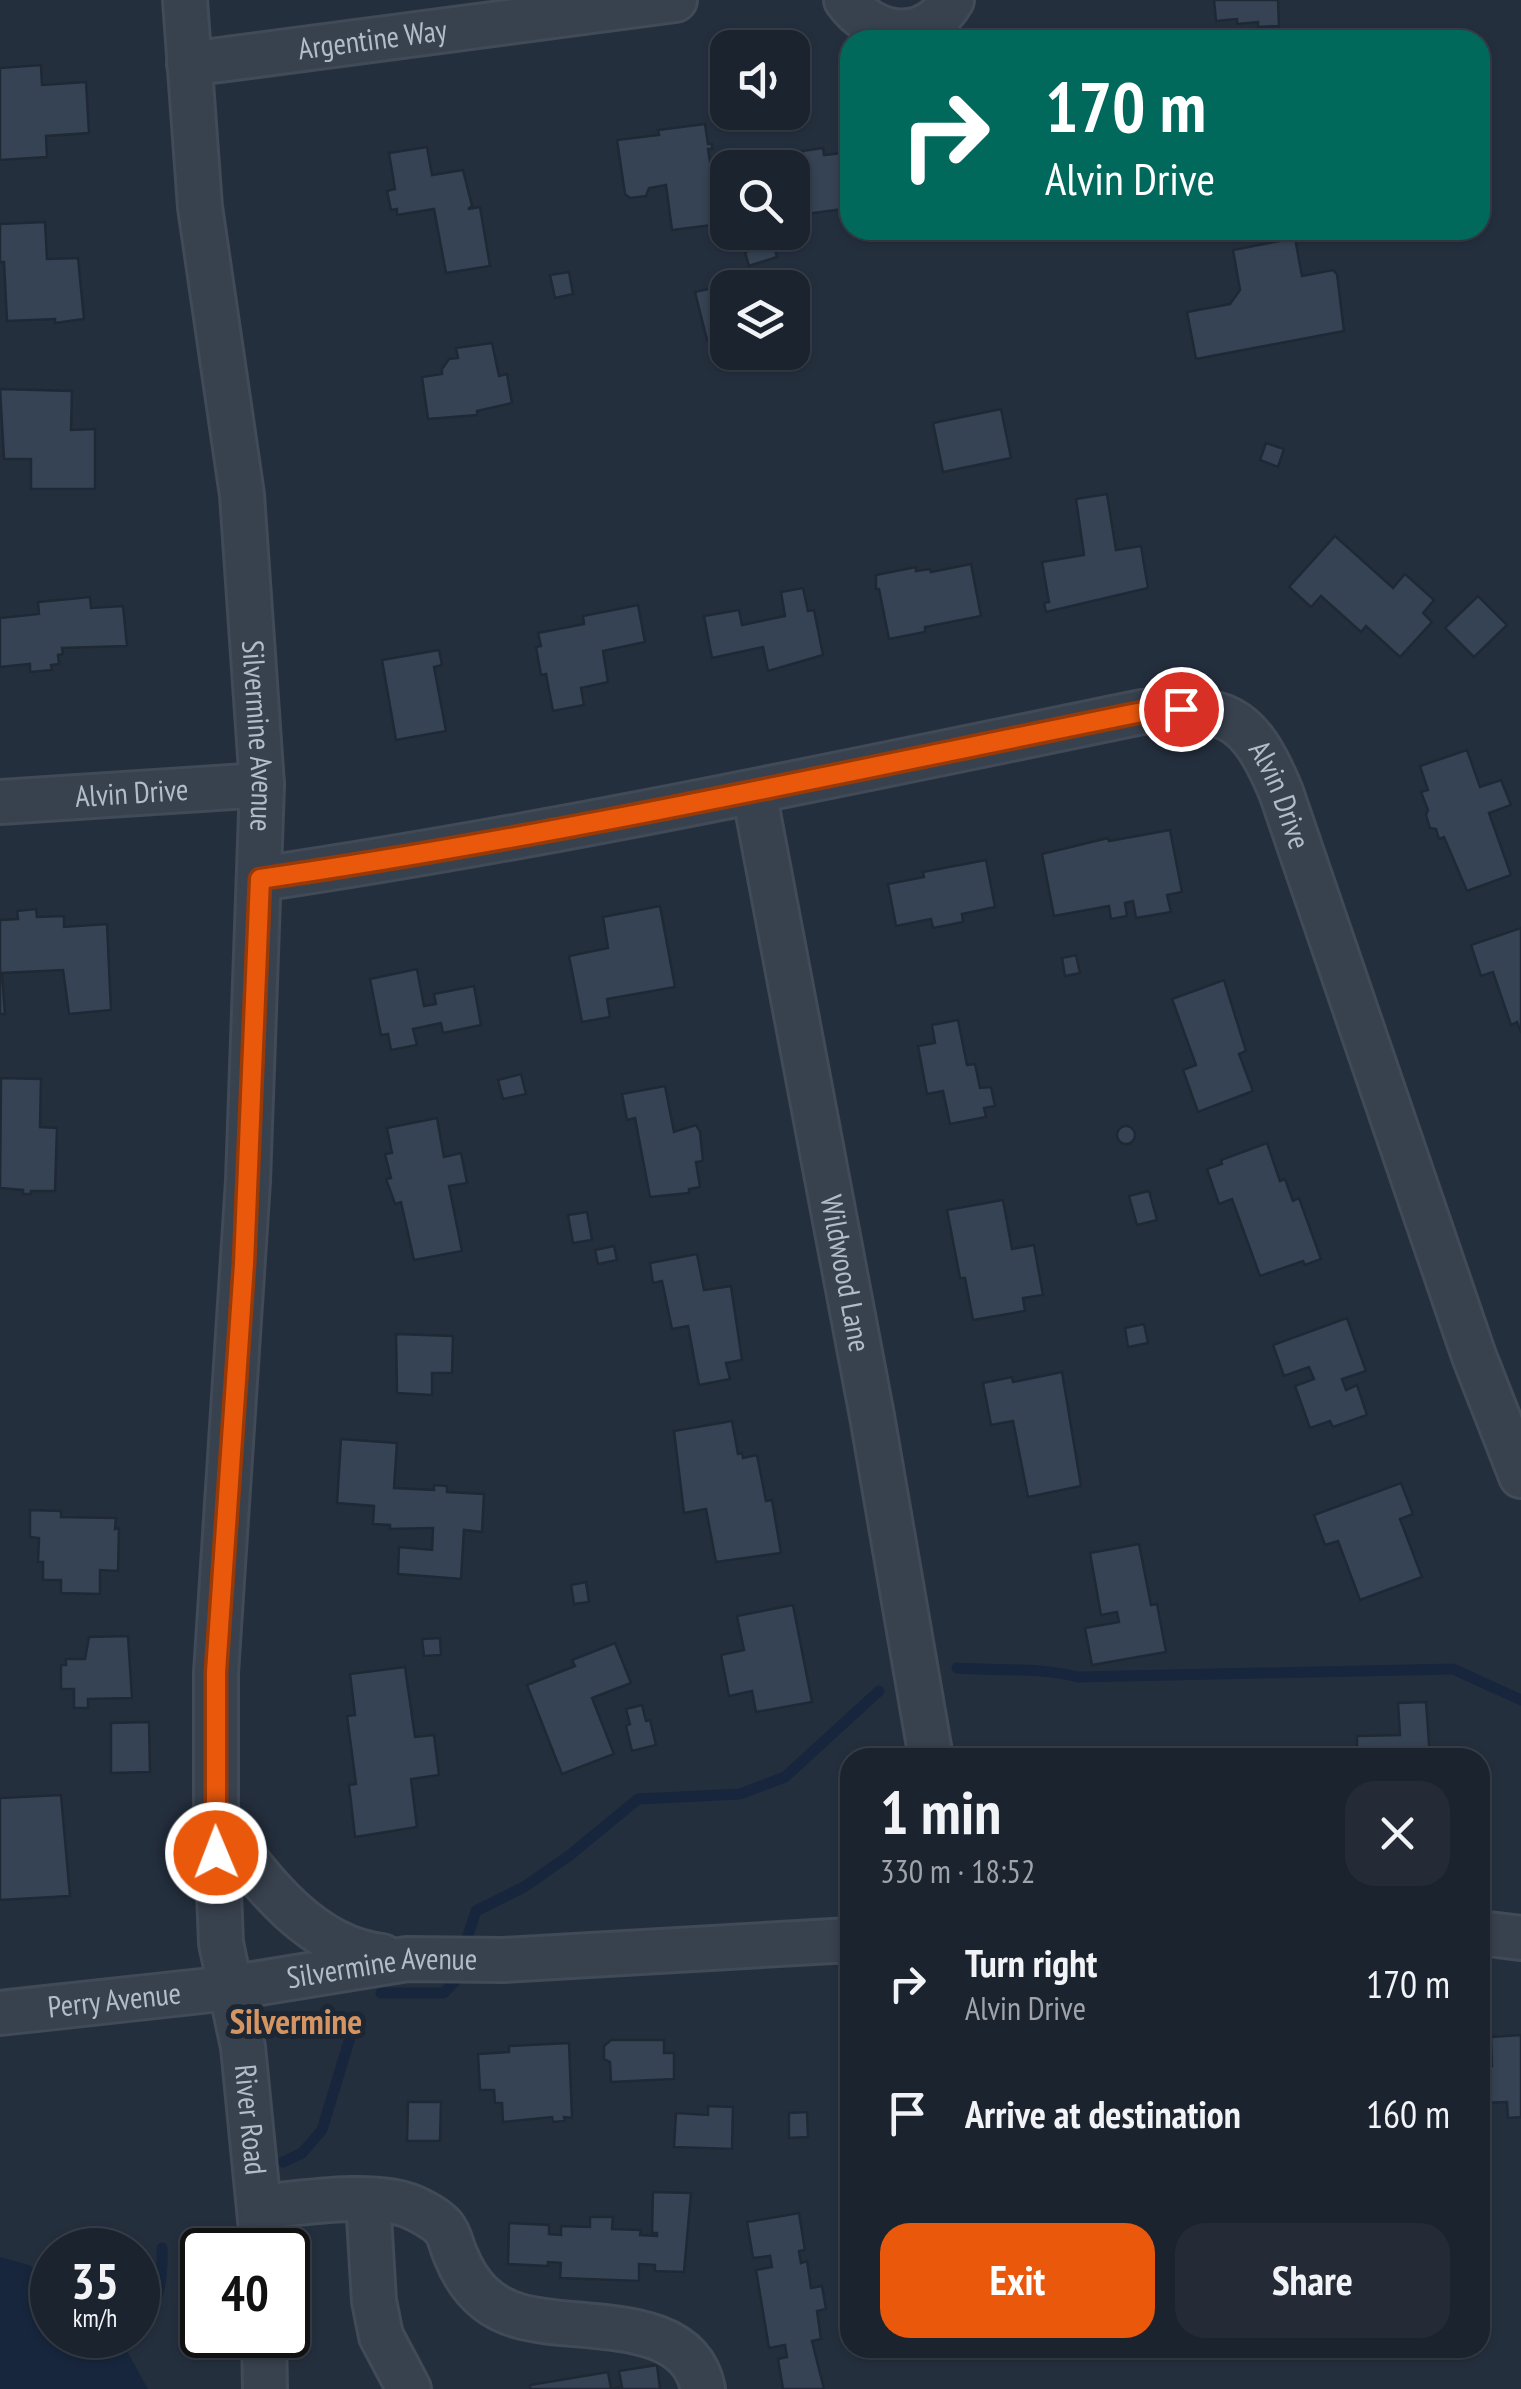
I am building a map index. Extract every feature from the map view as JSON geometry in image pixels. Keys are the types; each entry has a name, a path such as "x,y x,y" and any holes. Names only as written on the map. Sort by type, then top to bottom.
{"street":[{"name":"Silvermine Avenue","path":"185,0 202,226 242,496 262,784 245,1248 220,1607 216,1820 221,1943 229,1988 407,1959 502,1960 840,1941"},
{"name":"Argentine Way","path":"189,64 676,0"},
{"path":"846,0 856,15 886,30"},
{"path":"913,30 932,23 952,0"},
{"name":"Alvin Drive","path":"260,879 363,864 754,792 1142,712 1181,709 1212,712 1234,720 1251,735 1266,757 1281,792 1474,1356 1521,1476"},
{"name":"Alvin Drive","path":"0,802 262,784"},
{"name":"Wildwood Lane","path":"754,792 872,1416 929,1748"},
{"path":"216,1820 243,1856 306,1923 332,1942 369,1955 407,1959"},
{"path":"1490,1934 1521,1938"},
{"name":"Perry Avenue","path":"0,2013 229,1988"},
{"name":"River Road","path":"229,1988 242,2047 261,2228"},
{"path":"368,2200 374,2301 381,2336 410,2389"},
{"path":"260,2207 368,2200 410,2206 444,2226 463,2273 487,2304 553,2324 610,2327 651,2335 681,2349 700,2372 703,2389"},
{"path":"264,2358 265,2389"}],"water":[{"path":"0,2257 30,2266 30,2358 131,2358 148,2389 0,2389"}],"building":[{"path":"1214,0 1278,0 1279,26 1237,24 1237,19 1216,21"},
{"path":"41,65 42,85 86,82 89,133 46,136 47,157 0,160 0,68"},
{"path":"705,124 708,144 712,144 712,149 708,149 710,225 672,230 666,185 649,188 646,196 630,198 625,194 617,140 659,135 658,130"},
{"path":"427,147 432,175 463,170 472,206 468,209 480,207 490,266 446,273 434,209 397,215 397,209 391,210 387,191 395,189 389,153"},
{"path":"823,148 824,155 840,153 840,209 810,214 809,150"},
{"path":"45,222 47,259 78,258 84,319 55,323 55,319 7,321 0,224"},
{"path":"1295,240 1302,276 1333,270 1337,274 1344,331 1196,359 1187,312 1230,304 1240,290 1233,250"},
{"path":"775,250 777,257 749,266 745,252"},
{"path":"569,272 573,294 555,298 550,275"},
{"path":"710,289 710,339 707,340 695,292"},
{"path":"492,343 499,376 507,374 512,403 477,411 477,415 428,419 422,377 442,374 449,359 458,358 456,348"},
{"path":"0,389 72,391 71,430 95,429 95,489 31,489 31,459 4,459"},
{"path":"1001,409 1011,458 943,472 933,423"},
{"path":"1266,443 1284,449 1278,467 1260,460"},
{"path":"1107,494 1116,550 1141,546 1148,588 1046,612 1044,603 1049,602 1042,562 1084,555 1076,499"},
{"path":"1335,536 1393,588 1405,574 1434,600 1423,613 1432,622 1400,657 1366,626 1361,632 1321,596 1311,607 1289,587"},
{"path":"971,564 981,616 889,639 876,575 916,567 916,571 931,572"},
{"path":"803,588 808,611 814,610 823,655 768,671 763,647 712,658 704,616 739,610 742,625 785,616 781,592"},
{"path":"1478,596 1507,625 1474,657 1445,628"},
{"path":"90,597 91,608 123,606 127,646 62,648 59,664 51,665 52,670 30,672 30,664 0,667 0,618 39,614 38,602"},
{"path":"638,605 645,642 603,651 608,682 581,688 584,705 553,711 546,674 541,675 538,633 584,624 583,616"},
{"path":"439,650 442,665 434,667 446,731 396,740 382,660"},
{"path":"1467,750 1480,787 1501,780 1511,805 1489,813 1511,875 1467,891 1444,837 1439,839 1436,829 1430,828 1421,792 1428,790 1420,766"},
{"path":"1170,830 1182,892 1167,895 1171,912 1136,918 1133,901 1125,903 1127,916 1111,919 1109,906 1054,916 1042,854 1108,838 1109,841"},
{"path":"986,860 995,907 962,914 963,922 933,928 931,919 896,926 888,884 924,877 923,872"},
{"path":"660,906 675,987 607,999 610,1017 582,1022 569,956 608,948 603,917"},
{"path":"36,909 37,917 64,916 64,927 107,924 111,1010 69,1014 63,970 2,973 5,1014 0,1014 0,920 18,919 17,911"},
{"path":"1521,928 1521,1033 1517,1022 1511,1025 1493,972 1481,976 1471,945"},
{"path":"1076,955 1080,973 1065,976 1062,958"},
{"path":"417,969 424,1006 436,1004 434,994 474,986 481,1025 443,1033 441,1023 413,1029 417,1045 391,1050 388,1034 381,1035 370,979"},
{"path":"1224,980 1246,1051 1239,1054 1253,1091 1198,1112 1183,1070 1196,1065 1172,999"},
{"path":"958,1020 967,1065 975,1064 980,1088 991,1087 995,1106 984,1108 986,1117 950,1124 943,1091 927,1094 918,1046 935,1043 932,1025"},
{"path":"521,1074 526,1094 503,1099 498,1080"},
{"path":"1,1078 41,1079 40,1127 57,1128 55,1191 23,1194 23,1190 0,1188"},
{"path":"665,1086 674,1132 696,1125 700,1132 703,1161 696,1162 700,1187 689,1189 689,1193 650,1197 635,1118 627,1120 622,1094"},
{"path":"437,1118 444,1157 461,1153 467,1183 449,1186 462,1251 414,1260 401,1202 395,1204 386,1179 391,1178 385,1154 392,1153 387,1128"},
{"path":"1126,1126 1133,1128 1133,1142 1126,1144 1119,1142 1117,1135 1119,1128"},
{"path":"1267,1143 1280,1181 1285,1179 1293,1201 1299,1198 1321,1259 1260,1276 1232,1199 1219,1204 1207,1169"},
{"path":"1149,1191 1157,1220 1137,1225 1129,1196"},
{"path":"1003,1200 1012,1249 1034,1245 1043,1295 1023,1298 1025,1311 973,1320 947,1210"},
{"path":"587,1212 592,1240 573,1243 568,1215"},
{"path":"614,1246 617,1260 598,1264 595,1250"},
{"path":"697,1254 704,1290 731,1286 742,1360 726,1363 730,1379 699,1385 688,1326 672,1329 662,1281 653,1283 650,1263"},
{"path":"1347,1318 1366,1371 1342,1379 1346,1390 1357,1385 1367,1415 1333,1427 1330,1421 1310,1428 1295,1386 1314,1379 1309,1367 1284,1376 1273,1345"},
{"path":"1144,1324 1148,1343 1128,1347 1125,1328"},
{"path":"396,1334 453,1336 452,1373 432,1373 432,1395 397,1393"},
{"path":"1062,1372 1081,1486 1028,1497 1013,1421 991,1425 983,1383 1012,1377 1013,1382"},
{"path":"732,1421 738,1454 742,1453 743,1458 757,1455 766,1501 772,1500 781,1553 716,1562 706,1509 684,1513 674,1431"},
{"path":"341,1439 397,1443 394,1488 434,1490 434,1485 447,1486 447,1492 484,1494 482,1532 464,1530 461,1579 398,1574 399,1547 432,1550 433,1528 390,1529 390,1525 373,1524 374,1506 337,1503"},
{"path":"1401,1483 1413,1514 1400,1519 1422,1577 1360,1600 1338,1541 1325,1545 1314,1515"},
{"path":"30,1510 61,1511 61,1517 116,1518 118,1571 100,1570 100,1594 61,1593 61,1580 43,1580 43,1562 38,1562 39,1538 30,1537"},
{"path":"1139,1544 1151,1605 1157,1604 1166,1652 1092,1665 1085,1628 1119,1622 1117,1612 1101,1615 1090,1553"},
{"path":"586,1582 589,1602 574,1604 571,1585"},
{"path":"793,1605 812,1702 756,1712 752,1691 729,1696 721,1655 744,1650 737,1616"},
{"path":"128,1636 132,1698 88,1699 88,1708 74,1708 74,1689 61,1689 61,1665 66,1665 66,1659 85,1659 89,1637"},
{"path":"440,1638 441,1655 424,1656 422,1639"},
{"path":"615,1643 631,1683 592,1698 614,1754 562,1774 527,1685 575,1666 572,1660"},
{"path":"405,1667 415,1737 434,1735 439,1775 411,1779 417,1827 355,1837 349,1785 356,1784 347,1716 355,1715 350,1674"},
{"path":"1426,1702 1429,1748 1357,1748 1357,1736 1400,1735 1398,1703"},
{"path":"642,1705 656,1745 632,1751 626,1709"},
{"path":"149,1722 150,1772 111,1773 111,1723"},
{"path":"61,1795 70,1896 0,1900 0,1798"},
{"path":"1521,2035 1521,2117 1508,2118 1507,2102 1490,2103 1491,2037"},
{"path":"611,2040 664,2040 664,2053 674,2053 674,2079 611,2082 604,2046"},
{"path":"569,2043 572,2118 503,2122 502,2103 495,2103 494,2090 480,2090 478,2054 509,2052 509,2046"},
{"path":"408,2102 441,2102 440,2141 407,2141"},
{"path":"708,2106 733,2107 732,2149 674,2147 676,2113 708,2115"},
{"path":"807,2112 808,2137 789,2138 789,2113"},
{"path":"653,2192 691,2193 684,2272 655,2271 655,2265 639,2264 639,2281 560,2278 561,2263 508,2264 509,2223 549,2225 549,2234 561,2235 561,2226 590,2227 590,2217 613,2217 612,2229 641,2230 640,2235 657,2236 652,2233"},
{"path":"799,2213 805,2250 799,2251 801,2263 807,2261 811,2288 822,2286 826,2309 817,2311 821,2339 812,2341 824,2389 783,2389 778,2359 787,2357 785,2345 769,2348 756,2270 772,2267 770,2256 753,2258 747,2222"},
{"path":"657,2365 660,2389 611,2389 622,2387 619,2371"},
{"path":"608,2372 611,2389 530,2389 530,2385"}],"waterway":[{"path":"957,1668 1078,1677 1453,1669 1521,1700"},
{"path":"467,1938 476,1911 524,1887 638,1799 740,1794 785,1777 879,1691"},
{"path":"381,1993 444,1993 458,1978"},
{"path":"283,2162 302,2153 322,2130 356,2018"},
{"path":"160,2283 162,2248"}],"district":[{"name":"Silvermine","path":"296,2022"}],"route":[{"path":"216,1853 216,1672 244,1264 260,879 363,864 754,792 1142,712 1181,709"}]}
